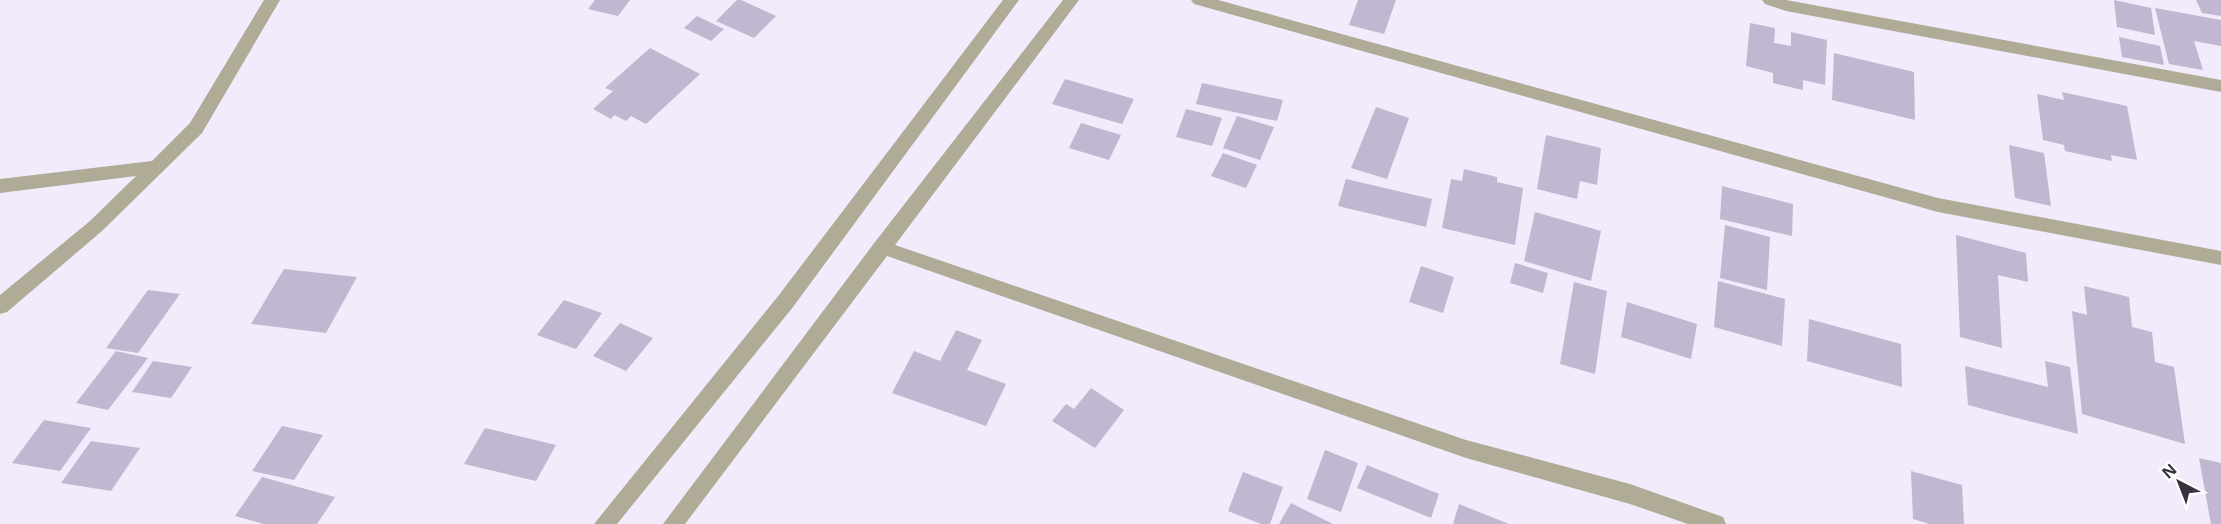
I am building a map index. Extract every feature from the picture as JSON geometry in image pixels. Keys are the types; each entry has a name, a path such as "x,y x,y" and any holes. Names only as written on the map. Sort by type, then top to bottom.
{"street":[{"path":"0,306 96,226 196,128 272,0"},
{"path":"604,524 786,301 1011,0"},
{"path":"673,524 881,247 1071,0"},
{"path":"1199,0 1325,38 1938,205 2221,258"},
{"path":"1770,0 1786,6 2221,86"},
{"path":"0,186 157,167"},
{"path":"881,247 1466,449 1630,494 1716,524"}],"building":[{"path":"595,0 630,0 618,16 588,9"},
{"path":"737,0 776,16 754,38 716,21"},
{"path":"1358,0 1396,0 1384,34 1349,25"},
{"path":"2114,0 2151,8 2155,35 2117,27"},
{"path":"2196,0 2221,0 2221,16 2202,13"},
{"path":"2155,8 2221,20 2221,46 2194,41 2203,70 2169,64"},
{"path":"697,16 724,29 711,41 684,28"},
{"path":"1750,23 1775,28 1774,43 1791,46 1791,32 1827,40 1825,85 1803,80 1803,90 1773,83 1773,73 1746,66"},
{"path":"2119,37 2160,46 2164,65 2122,57"},
{"path":"650,48 700,74 646,124 631,116 626,121 614,115 611,119 593,109 613,91 605,88"},
{"path":"1834,53 1914,72 1915,120 1832,100"},
{"path":"1065,79 1134,99 1122,124 1052,104"},
{"path":"1202,83 1283,100 1277,121 1196,104"},
{"path":"2062,92 2127,106 2137,160 2111,155 2112,161 2065,151 2064,145 2043,140 2037,94 2064,100"},
{"path":"1376,107 1409,118 1387,179 1351,168"},
{"path":"1186,109 1222,118 1212,146 1176,137"},
{"path":"1237,116 1274,127 1260,160 1223,148"},
{"path":"1081,123 1121,135 1109,160 1069,148"},
{"path":"1546,135 1601,148 1597,185 1580,181 1577,199 1537,189"},
{"path":"2009,145 2044,153 2051,206 2015,198"},
{"path":"1223,153 1257,165 1246,188 1211,176"},
{"path":"1464,169 1497,177 1497,182 1523,188 1515,245 1442,228 1451,179 1462,181"},
{"path":"1346,179 1432,199 1426,227 1338,206"},
{"path":"1722,186 1793,204 1792,236 1720,219"},
{"path":"1535,212 1601,231 1591,281 1524,261"},
{"path":"1725,225 1770,237 1767,290 1720,278"},
{"path":"1956,235 2026,253 2028,282 1998,275 2002,348 1960,337"},
{"path":"1515,263 1548,273 1543,293 1510,283"},
{"path":"1421,266 1454,277 1443,313 1409,302"},
{"path":"284,269 357,277 326,333 251,324"},
{"path":"1718,281 1785,299 1782,346 1714,327"},
{"path":"1574,282 1607,291 1595,374 1560,364"},
{"path":"2084,286 2129,297 2132,327 2152,332 2155,362 2174,367 2185,444 2082,414 2072,311 2087,315"},
{"path":"148,290 180,294 138,353 106,348"},
{"path":"564,300 602,313 576,349 537,335"},
{"path":"1627,302 1697,324 1691,359 1621,337"},
{"path":"1809,319 1901,344 1902,387 1807,361"},
{"path":"620,323 653,338 626,371 593,356"},
{"path":"956,330 982,340 967,370 1006,384 986,426 892,393 914,351 940,361"},
{"path":"116,351 148,358 108,410 76,403"},
{"path":"153,361 192,367 171,398 132,392"},
{"path":"2045,361 2070,367 2078,434 1968,405 1965,366 2048,387"},
{"path":"1091,388 1124,410 1095,448 1052,421 1066,404 1074,409"},
{"path":"44,420 91,428 60,471 12,463"},
{"path":"282,426 323,435 294,480 252,471"},
{"path":"485,428 556,445 536,481 464,464"},
{"path":"91,441 140,448 111,491 61,483"},
{"path":"1325,450 1358,463 1341,512 1307,499"},
{"path":"2199,458 2221,463 2221,524 2211,524"},
{"path":"1367,465 1439,494 1431,518 1357,488"},
{"path":"1911,471 1962,485 1964,524 1930,524 1913,519"},
{"path":"1243,472 1283,487 1270,524 1261,524 1228,511"},
{"path":"262,477 335,497 317,524 264,524 235,516"},
{"path":"1291,503 1333,524 1279,524"},
{"path":"1459,504 1509,524 1453,524"}]}
